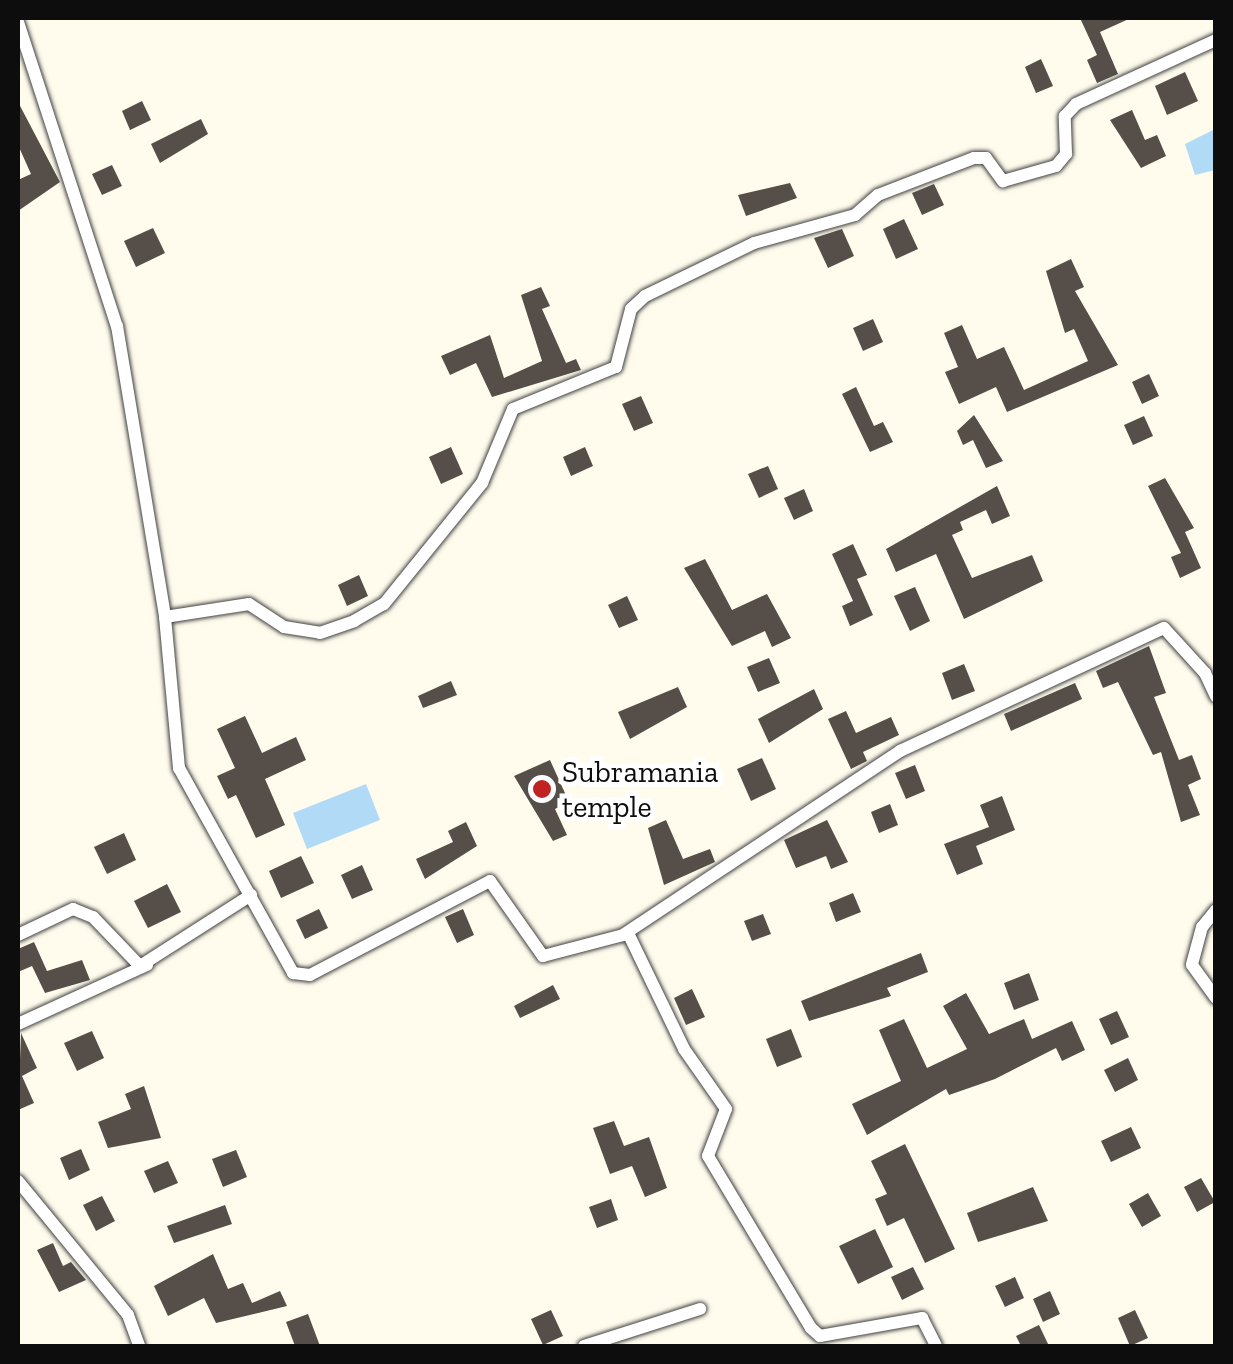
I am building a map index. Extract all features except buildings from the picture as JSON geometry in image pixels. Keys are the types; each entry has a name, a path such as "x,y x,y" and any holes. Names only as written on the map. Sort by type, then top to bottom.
{"street":[{"path":"18,22 117,326 165,616 179,768 302,978 490,881 543,956 628,932 900,752 1164,628 1205,673 1216,697"},
{"path":"165,616 250,604 284,627 320,633 354,621 384,604 482,484 513,409 616,366 632,309 645,296 754,243 855,215 878,195 974,158 986,158 1002,181 1056,166 1066,154 1065,116 1076,104 1216,40"},
{"path":"18,1024 148,964 252,895"},
{"path":"18,935 73,909 93,917 130,962 148,964"},
{"path":"1216,910 1202,927 1192,965 1216,998"},
{"path":"628,932 684,1049 726,1109 708,1156 811,1328 820,1336 922,1318 936,1346"},
{"path":"18,1181 128,1315 139,1346"},
{"path":"584,1346 700,1308"}],"water":[{"path":"1215,129 1215,170 1195,175 1185,144"},
{"path":"366,784 380,820 307,849 293,813"}],"place":[{"name":"Subramania temple","path":"542,789"}]}
